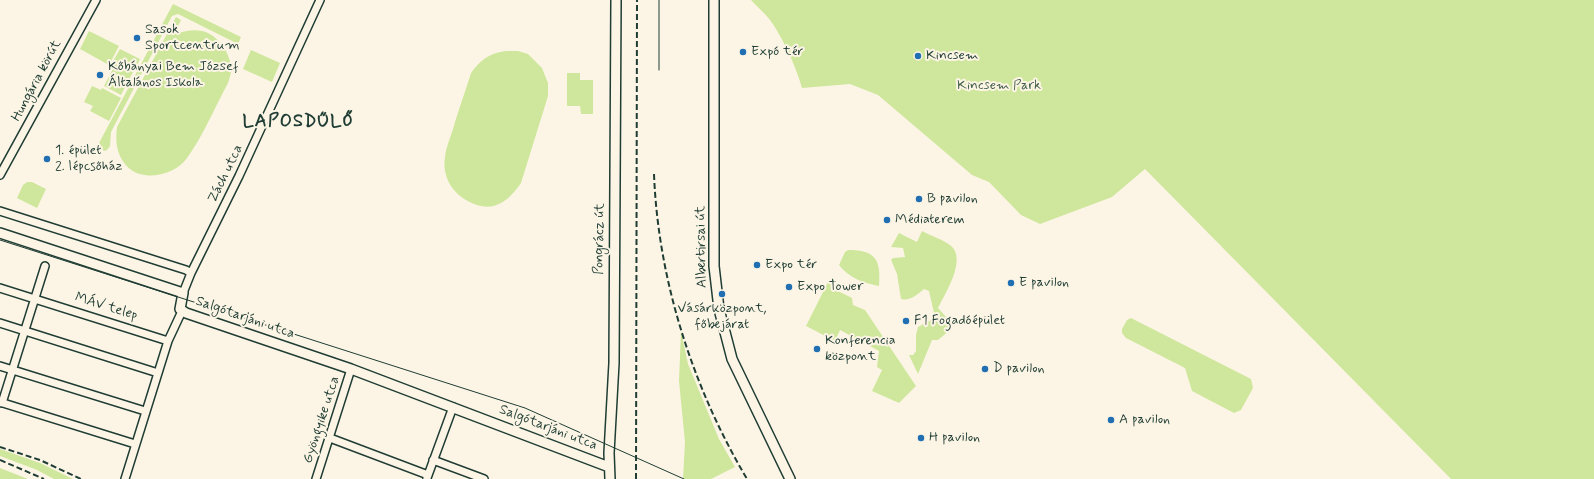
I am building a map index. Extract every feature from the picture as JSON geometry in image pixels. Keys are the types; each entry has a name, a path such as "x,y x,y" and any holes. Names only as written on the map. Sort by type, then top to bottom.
{"street":[{"name":"Hungária körút","path":"0,175 96,0"},
{"name":"Zách utca","path":"183,292 239,176 320,0"},
{"name":"Pongrácz út","path":"610,479 609,467 614,363 616,0"},
{"name":"Albertirsai út","path":"714,0 714,266 719,309 738,372 790,479"},
{"path":"0,211 191,273"},
{"name":"Salgótarjáni utca","path":"0,233 183,292 179,304 182,311 251,336 351,369 609,467"},
{"path":"45,266 13,370 1,402 135,444"},
{"name":"MÁV telep","path":"0,288 168,341"},
{"path":"125,479 168,341 182,311"},
{"path":"0,324 158,373"},
{"path":"0,366 145,411"},
{"name":"Gyöngyike utca","path":"316,479 351,369"},
{"path":"330,438 428,477 454,407"},
{"path":"434,460 484,479"}],"green space":[{"name":"Kincsem Park","path":"751,0 1594,0 1594,479 1451,479 1145,169 1112,197 1040,224 1021,215 989,182 972,175 878,95 850,84 802,88 793,62 775,27 768,17"},
{"path":"173,4 241,37 238,44 178,14 172,16 111,132 110,146 104,151 100,147 99,143"},
{"path":"176,17 181,20 174,34 198,30 213,36 223,46 231,65 231,74 209,121 182,164 168,172 144,175 130,169 122,160 116,139 117,127"},
{"path":"89,31 119,46 109,65 80,49"},
{"path":"120,49 140,59 134,72 113,61"},
{"path":"251,50 280,63 272,82 243,69"},
{"path":"518,51 528,54 542,68 548,83 548,96 521,183 504,201 488,207 473,203 459,195 449,182 444,166 448,144 471,73 478,64 486,58 495,53"},
{"path":"116,63 133,72 121,95 104,86"},
{"path":"567,73 580,73 580,80 593,80 593,114 581,114 580,106 567,106"},
{"path":"92,86 101,90 102,88 121,98 109,121 90,111 93,106 84,102"},
{"path":"27,182 32,182 46,189 37,208 17,198 23,185"},
{"path":"922,231 950,245 955,251 957,258 956,267 950,285 938,308 947,318 951,329 938,340 932,340 918,374 909,355 913,355 916,351 916,335 918,327 931,320 934,313 929,291 924,289 910,298 901,299 897,274 891,260 893,258 905,257 903,248 891,247 899,233 917,242"},
{"path":"848,250 865,252 875,258 879,269 879,286 852,277 843,270 839,265 845,252"},
{"path":"828,282 836,290 852,298 853,305 865,310 916,386 899,403 872,391 882,370 877,367 879,351 840,330 835,341 806,326"},
{"path":"1131,318 1251,379 1253,388 1241,410 1234,413 1192,391 1185,368 1126,338 1122,333 1122,329 1127,320"},
{"path":"681,331 688,364 719,439 735,467 711,479 683,479 685,442 679,381"},
{"path":"0,449 40,463 73,479 54,479 37,470 0,456"},
{"path":"0,468 28,479 0,479"}],"tram line":[{"path":"659,0 659,70"},
{"path":"0,240 525,408 684,479"}],"railway":[{"path":"636,479 637,0"},
{"path":"654,174 657,214 663,254 671,293 682,332 710,408 747,479"},
{"path":"0,447 40,460 81,479"},
{"path":"0,460 44,479"}],"place":[{"name":"Sasok Sportcentrum","path":"137,38"},
{"name":"Expó tér","path":"743,52"},
{"name":"Kincsem","path":"918,56"},
{"name":"Kőbányai Bem József Általános Iskola","path":"100,75"},
{"name":"1. épület 2. lépcsőház","path":"47,159"},
{"name":"B pavilon","path":"919,199"},
{"name":"Médiaterem","path":"887,220"},
{"name":"Expo tér","path":"757,265"},
{"name":"E pavilon","path":"1011,283"},
{"name":"Expo Tower","path":"789,287"},
{"name":"Vásárközpont, főbejárat","path":"722,294"},
{"name":"F1 Fogadóépület","path":"906,321"},
{"name":"Konferencia központ","path":"817,349"},
{"name":"D pavilon","path":"985,369"},
{"name":"A pavilon","path":"1111,420"},
{"name":"H pavilon","path":"921,438"}],"district":[{"name":"LAPOSDŰLŐ","path":"299,122"}]}
